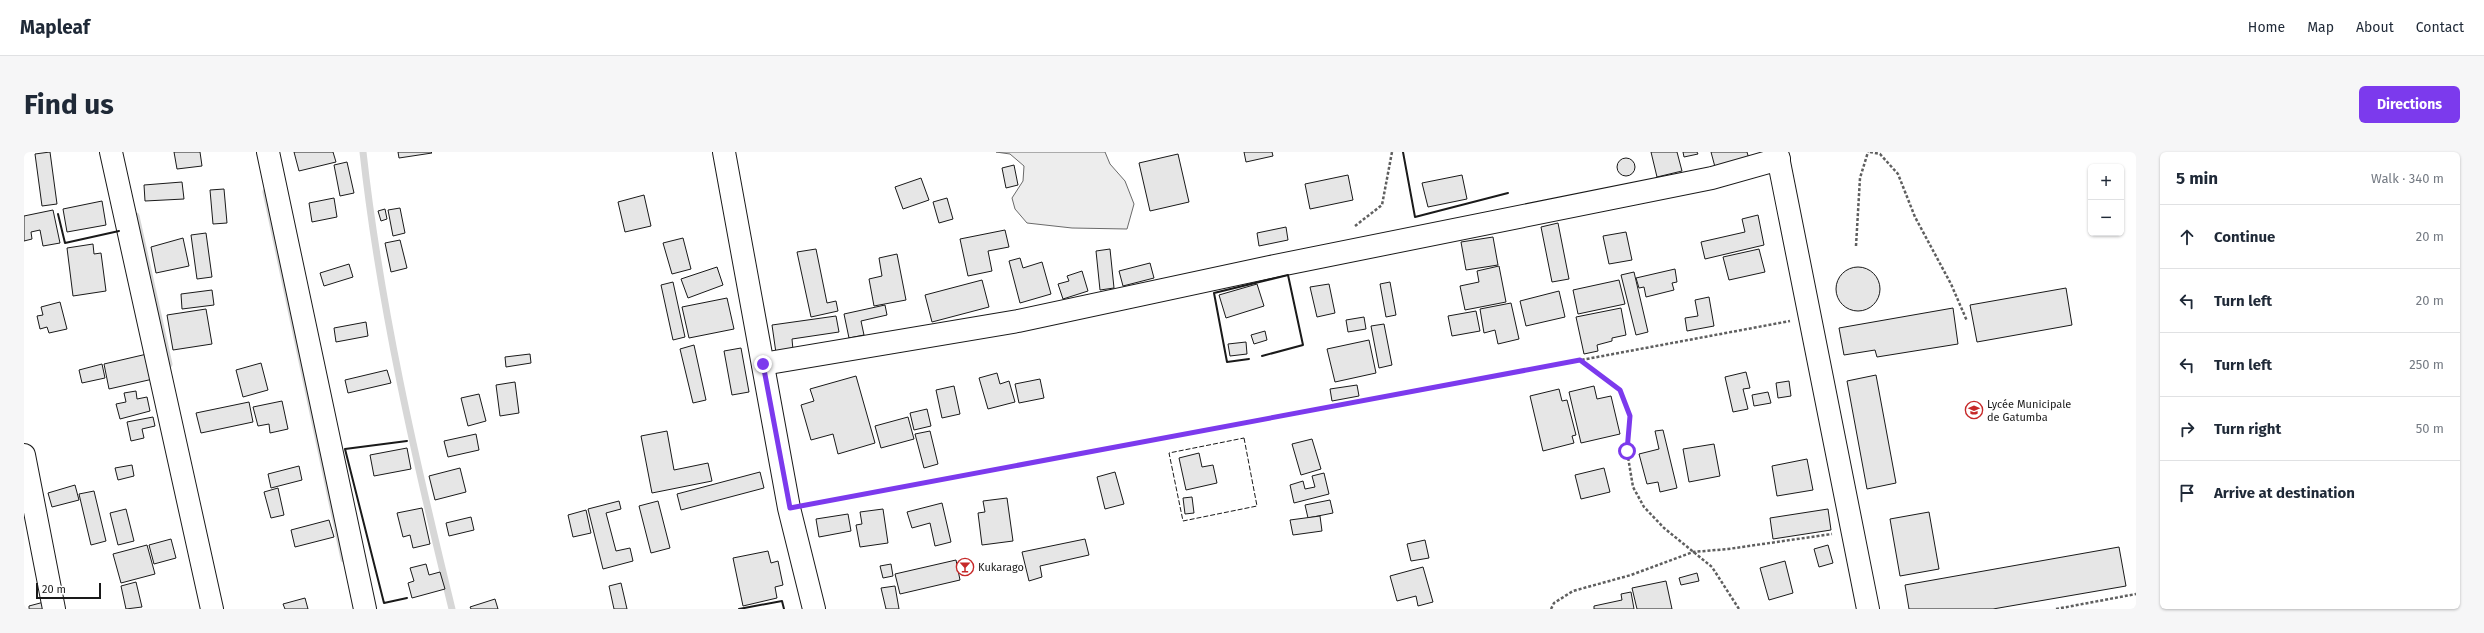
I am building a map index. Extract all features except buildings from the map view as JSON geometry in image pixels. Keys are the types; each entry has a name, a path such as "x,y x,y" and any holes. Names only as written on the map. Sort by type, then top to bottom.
{"street":[{"path":"110,152 212,609"},
{"path":"268,152 365,609"},
{"path":"724,152 790,508 814,609"},
{"path":"763,364 1018,321 1270,267 1712,178 1778,156 1868,609"},
{"path":"24,455 54,609"}],"path":[{"path":"1353,228 1382,205 1392,152"},
{"path":"1856,246 1860,178 1869,152 1880,154 1898,174 1915,218 1945,270 1967,321"},
{"path":"790,508 1809,318"},
{"path":"1580,360 1620,390 1630,416 1627,451 1634,487 1644,507 1693,552 1712,567 1739,609"},
{"path":"1550,609 1554,603 1573,591 1631,575 1693,552 1813,538 1852,530"},
{"path":"2056,609 2136,594"}],"shaded area":[{"path":"996,152 1105,152 1110,164 1125,181 1134,204 1127,229 1072,228 1027,223 1015,209 1012,198 1023,181 1024,166 1010,154"}],"waterway":[{"path":"363,152 379,267 400,382 452,609"},
{"path":"266,192 344,559"},
{"path":"136,216 169,364"}],"fence":[{"path":"1244,438 1257,506 1183,521 1169,453 1244,438"}],"wall":[{"path":"1403,152 1415,217 1508,193"},
{"path":"58,214 65,243 119,231"},
{"path":"1249,359 1227,362 1214,293 1288,275 1303,345 1262,356"},
{"path":"407,441 345,449 384,603 407,598"},
{"path":"739,609 782,601 784,609"}],"place":[{"name":"Lycée Municipale de Gatumba","path":"1974,410"},
{"name":"Kukarago","path":"965,567"}],"route":[{"path":"763,364 790,508 1580,360 1620,390 1630,416 1627,451"}]}
